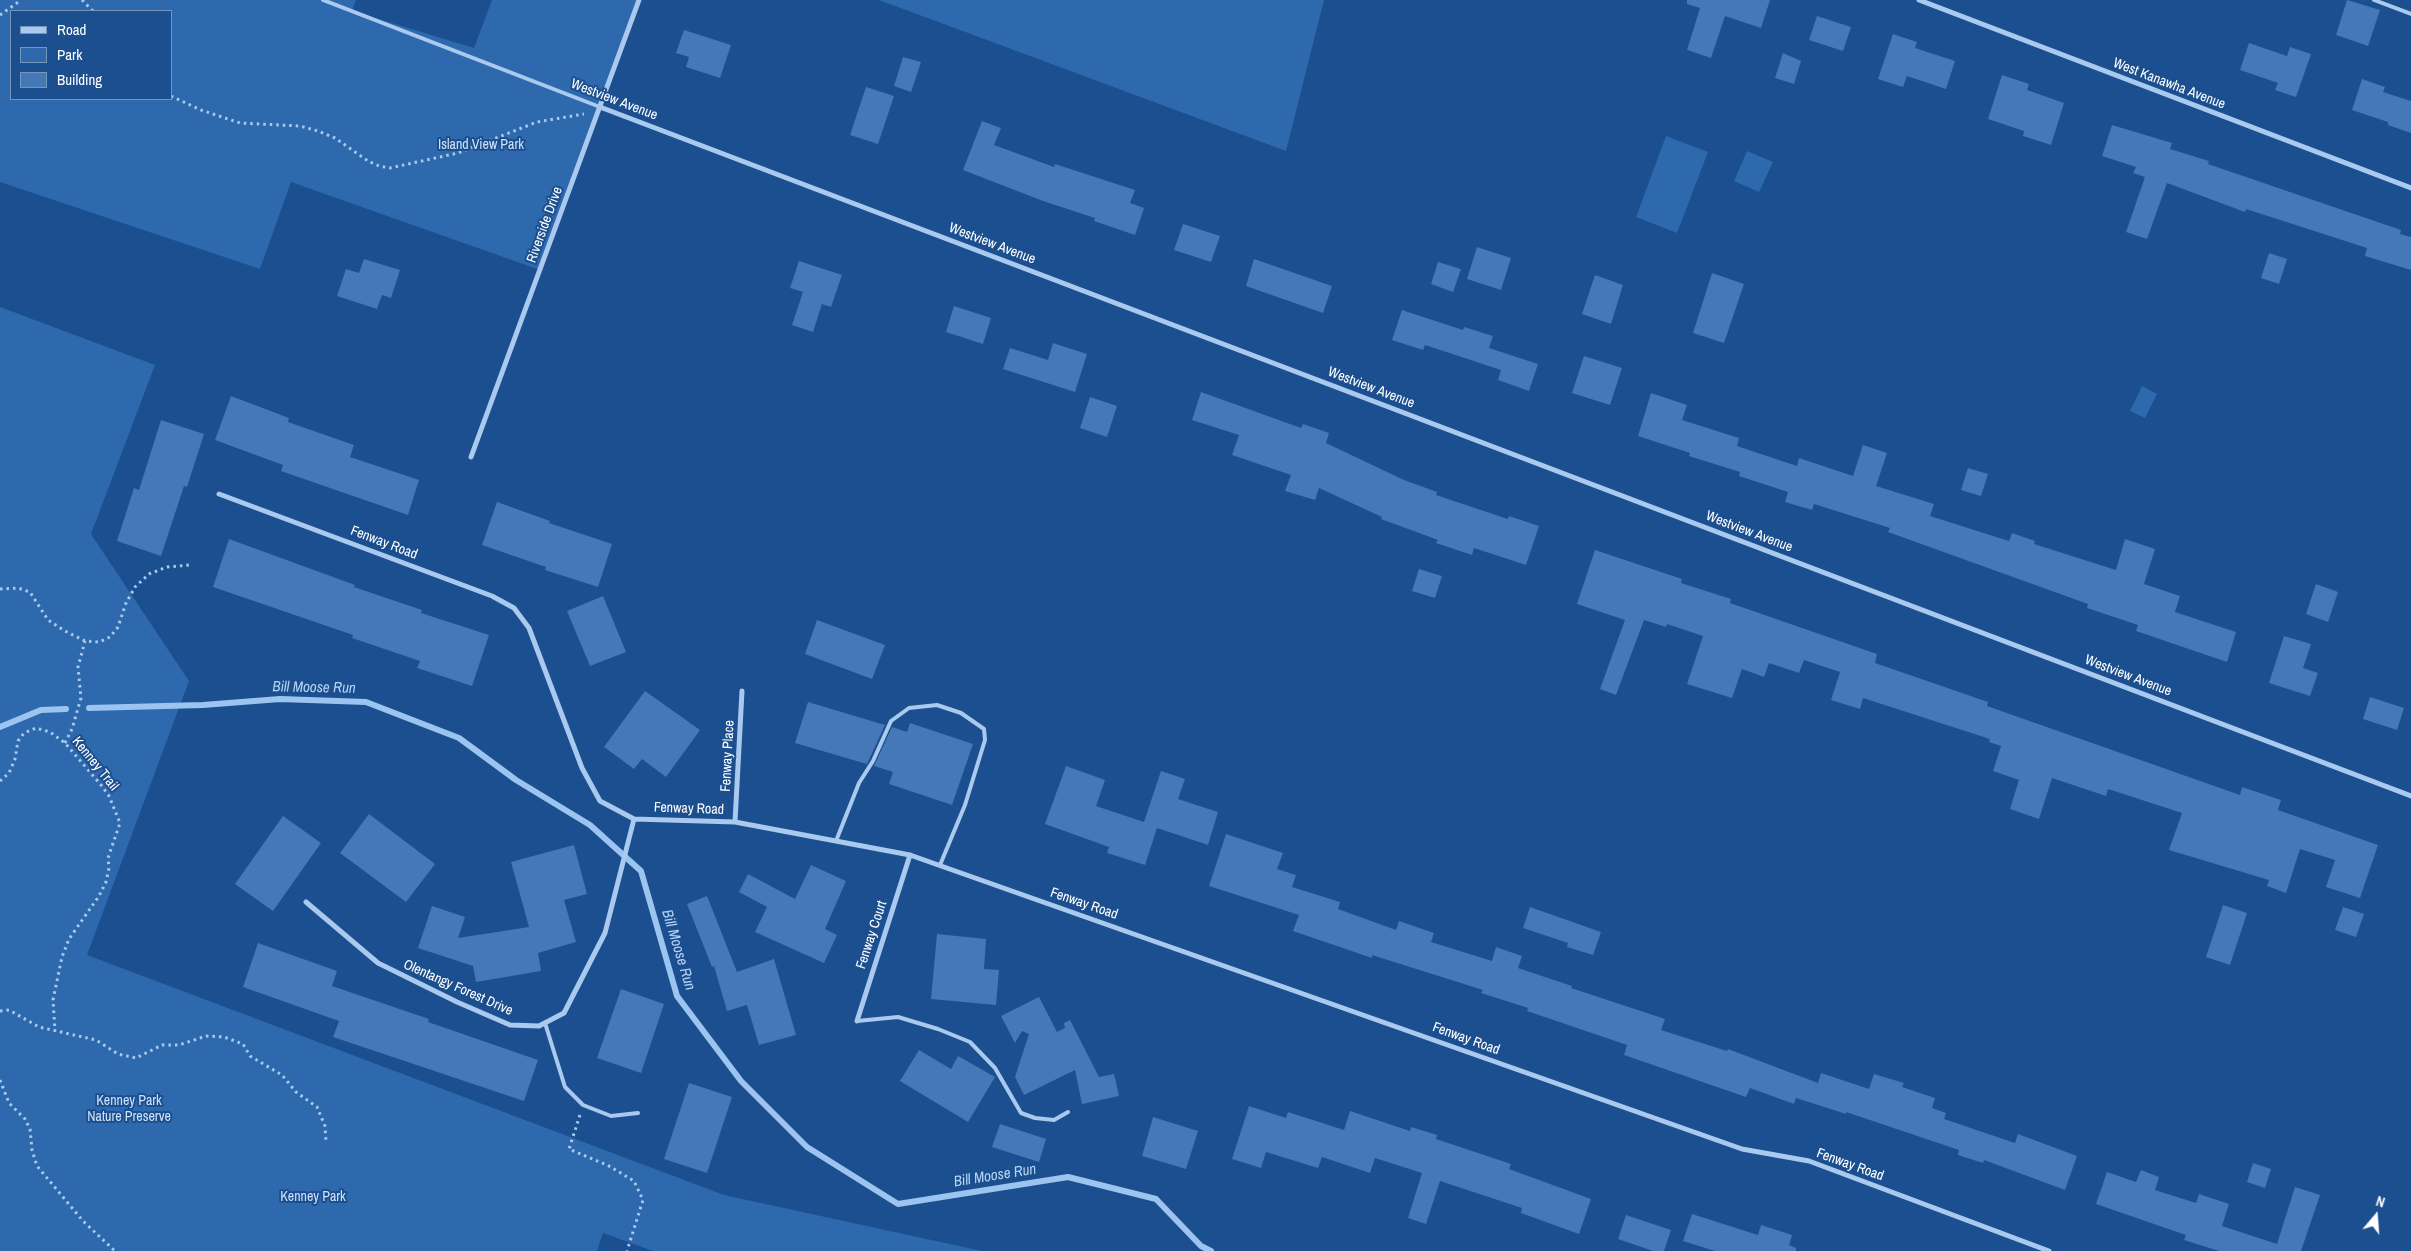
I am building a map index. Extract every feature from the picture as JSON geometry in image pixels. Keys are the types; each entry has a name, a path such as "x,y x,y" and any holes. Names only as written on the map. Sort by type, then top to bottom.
{"street":[{"name":"Riverside Drive","path":"471,458 639,0"},
{"name":"West Kanawha Avenue","path":"1919,0 2411,188"},
{"name":"Westview Avenue","path":"600,107 2411,796"},
{"name":"Fenway Road","path":"219,494 492,596 514,608 529,628 582,768 600,801 634,819 735,822 910,855 1742,1149 1808,1161 2049,1251"},
{"name":"Fenway Place","path":"735,822 742,691"},
{"name":"Olentangy Forest Drive","path":"306,902 378,963 457,1002 510,1025 539,1026 564,1013 605,933 634,819"},
{"name":"Fenway Court","path":"856,1021 910,855"}],"lane":[{"name":"Westview Avenue","path":"323,0 600,107"},
{"path":"2374,0 2411,14"},
{"path":"836,841 859,783 873,761 891,721 909,708 937,706 961,713 984,729 985,740 965,805 940,865"},
{"path":"856,1021 898,1018 938,1029 970,1042 995,1068 1020,1113 1035,1118 1054,1120 1068,1112"},
{"path":"545,1023 565,1087 583,1105 611,1116 638,1113"}],"path":[{"path":"0,15 21,0"},
{"path":"82,0 92,10"},
{"path":"172,96 200,110 240,123 300,126 318,131 335,138 368,161 390,168 458,153 507,136 538,122 582,115 600,107"},
{"path":"0,589 18,588 30,592 48,620 85,641 99,642 110,637 118,627 126,603 135,587 149,574 167,567 190,565"},
{"path":"65,743 72,729 81,698 78,667 85,641"},
{"name":"Kenney Trail","path":"0,781 9,773 16,759 18,741 24,733 36,728 50,732 65,743 105,790 120,823 108,858 109,868 106,882 99,896 69,939 62,957 53,1000 55,1031"},
{"path":"0,1011 10,1010 39,1027 96,1040 118,1054 136,1058 162,1045 179,1046 206,1036 224,1036 243,1044 250,1056 282,1075 296,1092 318,1108 325,1126 326,1142"},
{"path":"0,1080 9,1103 24,1119 30,1129 32,1150 37,1166 83,1221 115,1251"},
{"path":"583,1105 569,1149 609,1166 634,1181 643,1200 627,1251"}],"green space":[{"name":"Island View Park","path":"0,0 356,0 352,11 474,48 492,0 639,0 540,270 291,182 260,269 0,182"},
{"path":"879,0 1324,0 1286,151"},
{"path":"1666,136 1708,152 1677,233 1636,217"},
{"path":"1747,151 1773,162 1759,192 1734,181"},
{"name":"Kenney Park Nature Preserve","path":"0,307 155,365 91,534 189,681 87,955 724,1195 982,1251 653,1251 603,1233 597,1251 0,1251"},
{"path":"2142,386 2157,394 2145,418 2130,411"}],"building":[{"path":"1687,0 1770,0 1761,28 1725,16 1711,58 1687,50 1700,8 1687,4"},
{"path":"2347,0 2380,10 2368,46 2336,35"},
{"path":"1817,16 1851,27 1843,51 1809,40"},
{"path":"684,30 731,45 720,78 686,67 689,57 676,53"},
{"path":"1893,34 1917,42 1915,48 1955,61 1946,89 1907,76 1903,87 1878,79"},
{"path":"2249,43 2287,56 2290,47 2311,54 2296,97 2275,90 2278,83 2240,70"},
{"path":"1783,53 1801,61 1794,84 1775,78"},
{"path":"903,57 921,62 911,92 894,86"},
{"path":"2002,75 2029,84 2027,90 2064,103 2051,145 2023,136 2024,131 1988,119"},
{"path":"2362,79 2385,87 2383,92 2411,101 2411,133 2388,125 2388,122 2352,110"},
{"path":"866,87 894,96 878,144 850,135"},
{"path":"982,121 1001,128 994,145 1054,167 1055,164 1135,190 1130,203 1144,208 1135,235 1094,221 1095,218 1043,201 963,170"},
{"path":"2112,125 2172,143 2170,149 2209,161 2208,164 2401,230 2400,234 2411,237 2411,270 2365,256 2367,248 2246,209 2245,212 2167,183 2147,239 2126,232 2145,177 2133,173 2136,167 2102,156"},
{"path":"1183,224 1220,236 1211,262 1174,250"},
{"path":"1477,247 1511,258 1501,290 1467,279"},
{"path":"2269,253 2287,259 2279,284 2261,278"},
{"path":"364,259 400,270 391,298 382,295 377,309 337,296 346,269 359,273"},
{"path":"1254,259 1332,286 1323,313 1246,286"},
{"path":"799,261 842,275 831,307 822,304 813,332 792,325 803,292 790,288"},
{"path":"1438,262 1461,269 1453,292 1431,284"},
{"path":"1712,273 1744,284 1724,343 1693,333"},
{"path":"1595,275 1623,285 1611,324 1582,314"},
{"path":"954,306 991,318 983,344 946,332"},
{"path":"1402,310 1463,330 1464,327 1493,336 1489,348 1538,364 1529,391 1498,380 1501,370 1425,345 1423,350 1392,340"},
{"path":"1053,343 1087,354 1075,392 1003,369 1010,348 1048,360"},
{"path":"1584,356 1622,368 1610,405 1572,393"},
{"path":"1201,392 1301,428 1303,424 1329,433 1326,443 1404,480 1437,492 1436,495 1508,519 1509,516 1539,526 1526,565 1474,548 1472,555 1436,543 1438,540 1381,519 1382,517 1319,488 1315,500 1285,491 1291,475 1232,455 1239,435 1192,420"},
{"path":"1651,393 1687,405 1682,420 1739,438 1737,446 1797,466 1799,458 1853,476 1863,445 1887,453 1876,486 1934,504 1930,516 2009,541 2012,533 2035,541 2034,544 2116,570 2125,539 2155,549 2144,584 2180,596 2175,612 2236,632 2227,662 2136,631 2138,625 2087,608 2088,604 1888,532 1890,528 1814,504 1812,510 1785,502 1788,492 1739,476 1740,472 1689,456 1690,453 1638,436"},
{"path":"231,396 289,418 288,422 354,445 350,457 419,480 408,515 281,471 283,465 215,440"},
{"path":"1090,397 1117,406 1107,437 1080,428"},
{"path":"161,420 204,434 187,487 184,486 161,556 117,541 134,488 139,490"},
{"path":"1968,468 1988,474 1981,496 1961,490"},
{"path":"497,502 550,521 549,523 612,544 598,587 545,570 546,567 482,545"},
{"path":"229,539 355,585 354,587 422,610 421,613 489,635 472,686 417,668 420,661 352,638 353,635 213,587"},
{"path":"1595,550 1682,579 1681,583 1731,599 1730,603 1877,654 1875,663 1988,702 1987,706 2240,795 2242,787 2281,800 2278,810 2378,845 2360,898 2326,887 2335,860 2300,849 2286,893 2267,886 2269,880 2169,850 2182,813 2108,789 2106,796 2052,778 2039,819 2010,809 2019,780 1993,771 2001,746 1989,742 1990,739 1863,698 1860,709 1831,700 1840,672 1804,660 1799,673 1769,663 1764,677 1742,669 1732,698 1687,684 1703,636 1667,624 1666,627 1644,620 1616,695 1600,689 1625,620 1577,604"},
{"path":"1419,569 1442,576 1435,598 1412,591"},
{"path":"2316,584 2338,592 2328,622 2306,614"},
{"path":"603,596 626,652 590,666 567,611"},
{"path":"817,620 885,645 872,679 805,654"},
{"path":"2284,636 2311,644 2303,668 2318,673 2310,696 2269,683"},
{"path":"645,691 700,730 666,777 642,759 634,769 604,747"},
{"path":"2370,697 2404,708 2397,730 2363,719"},
{"path":"808,702 885,725 867,764 795,743"},
{"path":"910,723 973,744 952,805 889,784 893,772 874,766 892,727 907,732"},
{"path":"1066,766 1105,780 1096,806 1144,822 1161,771 1185,779 1178,799 1218,812 1208,845 1157,828 1145,865 1107,853 1109,847 1045,824"},
{"path":"369,814 435,864 406,902 340,853"},
{"path":"283,816 321,843 273,911 235,884"},
{"path":"1226,834 1283,853 1277,869 1296,875 1292,887 1340,902 1338,909 1396,930 1399,921 1434,933 1431,942 1492,961 1496,947 1522,956 1518,968 1572,986 1571,988 1665,1019 1661,1030 1727,1051 1728,1049 1818,1083 1821,1073 1869,1089 1874,1074 1904,1083 1902,1087 1935,1098 1932,1108 1946,1113 1944,1119 2015,1143 2018,1134 2077,1156 2065,1190 1984,1160 1983,1163 1958,1155 1959,1150 1846,1112 1846,1114 1796,1098 1794,1104 1750,1088 1746,1097 1624,1055 1627,1045 1527,1011 1528,1008 1481,993 1483,990 1372,955 1372,958 1293,931 1299,915 1209,886"},
{"path":"574,845 587,894 564,900 576,942 538,953 541,971 476,982 473,966 418,948 432,906 465,917 458,938 529,927 511,862"},
{"path":"811,865 846,881 825,929 837,935 824,963 755,932 767,907 739,892 748,874 795,899"},
{"path":"707,896 737,972 774,959 796,1035 759,1045 747,1005 727,1011 714,966 712,967 687,904"},
{"path":"2223,905 2247,913 2230,965 2206,957"},
{"path":"1530,907 1601,932 1593,955 1567,947 1568,943 1523,928"},
{"path":"2343,907 2364,914 2356,937 2335,930"},
{"path":"937,934 986,939 984,969 999,970 996,1005 931,999"},
{"path":"258,943 337,971 332,986 429,1019 428,1022 538,1060 524,1101 333,1037 339,1021 243,987"},
{"path":"621,989 664,1004 641,1073 597,1058"},
{"path":"1039,997 1057,1032 1065,1028 1064,1023 1070,1020 1099,1077 1114,1074 1119,1096 1082,1104 1075,1070 1024,1095 1015,1077 1029,1034 1022,1031 1015,1043 1001,1016"},
{"path":"919,1050 951,1069 958,1056 995,1077 968,1122 900,1081"},
{"path":"689,1083 732,1097 707,1173 664,1159"},
{"path":"1249,1106 1286,1118 1288,1112 1344,1130 1350,1111 1410,1131 1411,1127 1437,1135 1436,1139 1511,1164 1509,1169 1591,1199 1579,1234 1521,1213 1522,1208 1440,1181 1426,1224 1408,1218 1422,1173 1375,1158 1370,1173 1322,1157 1318,1168 1266,1152 1261,1168 1232,1159"},
{"path":"1153,1117 1198,1131 1186,1169 1142,1156"},
{"path":"1000,1124 1046,1139 1039,1162 992,1147"},
{"path":"2253,1163 2271,1169 2265,1188 2247,1182"},
{"path":"2141,1170 2159,1177 2155,1190 2196,1203 2199,1194 2229,1204 2222,1226 2277,1244 2295,1187 2320,1195 2301,1251 2219,1251 2184,1240 2186,1235 2096,1204 2107,1172 2136,1182"},
{"path":"1692,1214 1758,1235 1761,1225 1792,1235 1789,1245 1796,1248 1796,1251 1715,1251 1683,1241"},
{"path":"1626,1215 1671,1230 1664,1251 1653,1251 1618,1239"}],"waterway":[{"name":"Bill Moose Run","path":"89,708 203,705 280,699 366,702 459,738 516,780 590,825 641,871 677,996 741,1081 807,1147 898,1204 1068,1177 1156,1199 1201,1246 1211,1251"},
{"name":"Bill Moose Run","path":"0,727 41,710 66,709"}],"park label":[{"name":"Kenney Park","path":"313,1197"}]}
